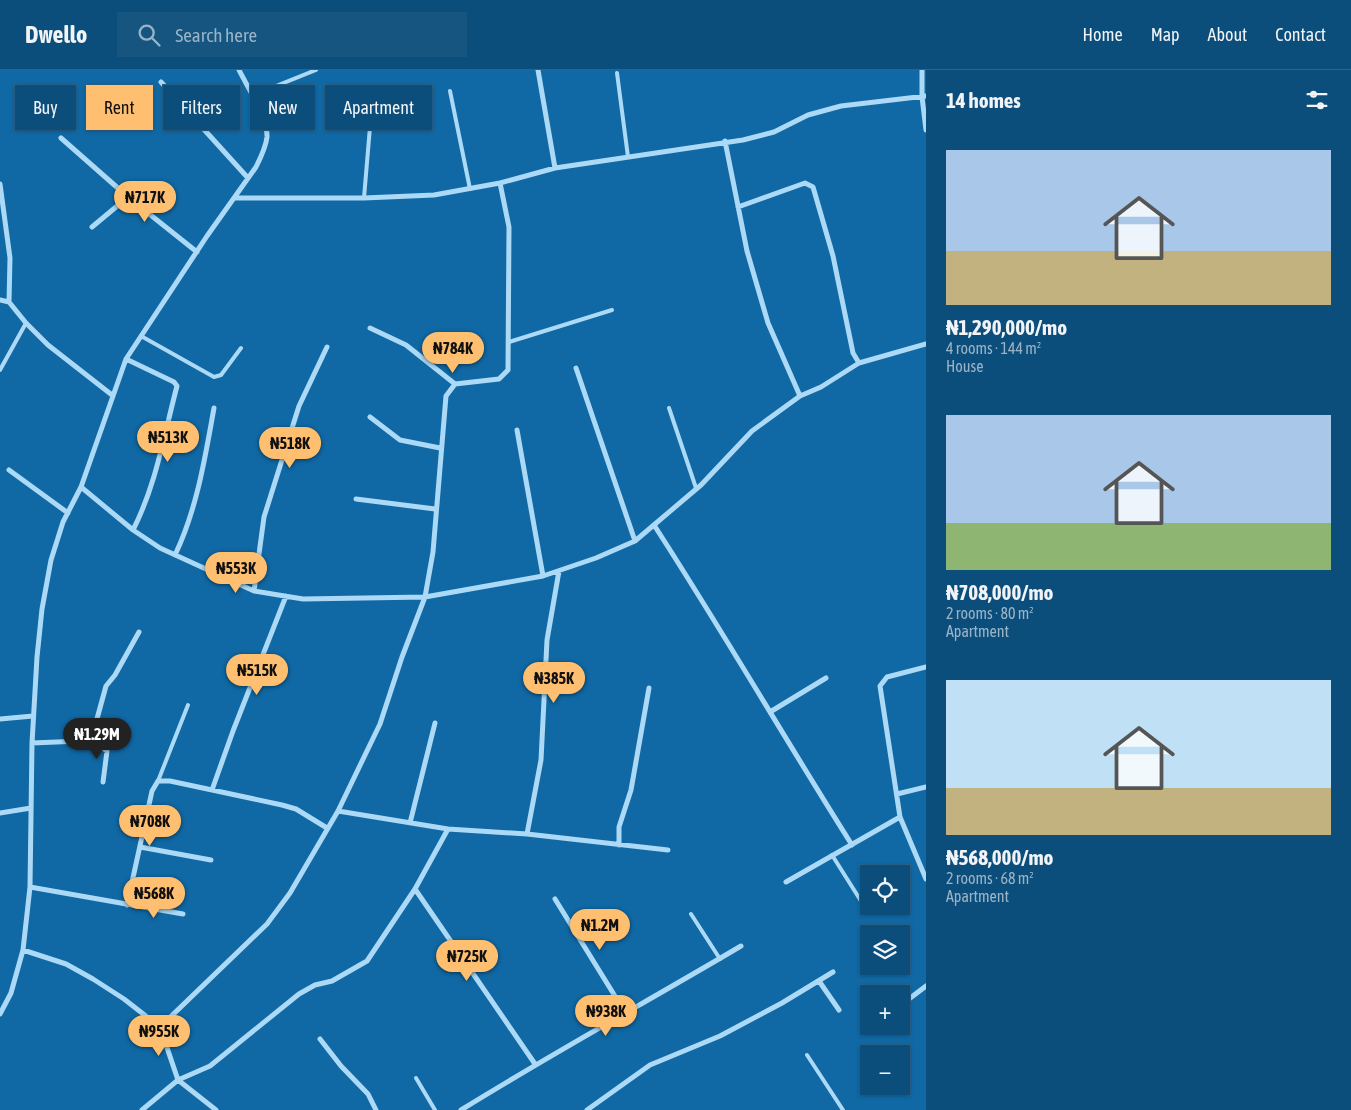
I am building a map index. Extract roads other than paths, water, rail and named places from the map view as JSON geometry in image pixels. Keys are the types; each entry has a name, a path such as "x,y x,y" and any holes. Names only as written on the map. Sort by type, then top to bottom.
{"street":[{"path":"239,70 250,92"},
{"path":"538,70 555,168"},
{"path":"922,70 926,130"},
{"path":"161,82 248,178"},
{"path":"235,198 364,198 434,195 500,183 555,168 628,158 725,141 743,140 774,132 808,115 840,106 924,96"},
{"path":"0,1014 11,993 23,950 30,887 33,716 42,609 51,560 68,513 81,487 126,359 248,178 262,155 267,135 266,130"},
{"path":"61,138 128,198 197,252"},
{"path":"725,141 747,251 768,323 800,396"},
{"path":"370,328 406,345 455,384 499,379 506,375 510,342 509,227 500,183"},
{"path":"738,207 805,183 811,184 833,256 854,353 859,363"},
{"path":"0,184 10,258 9,302"},
{"path":"92,227 128,198"},
{"path":"0,300 9,302 26,323 48,345 112,395"},
{"path":"81,487 132,530 175,555 254,591 303,599 426,596 543,576 596,558 635,541 696,488 752,430 800,396 821,387 859,363 926,344"},
{"path":"254,591 264,517 299,406 328,347"},
{"path":"126,359 174,382 177,386 155,478 145,506 132,530"},
{"path":"576,368 635,541"},
{"path":"160,1027 267,924 290,893 338,811 380,724 404,649 426,596 433,552 440,448 446,396 455,384"},
{"path":"175,555 186,531 194,505 214,408"},
{"path":"370,418 400,440 440,448"},
{"path":"516,430 543,576"},
{"path":"9,470 68,513"},
{"path":"356,499 435,509"},
{"path":"654,524 708,608 852,845"},
{"path":"527,834 541,760 547,640 559,570"},
{"path":"212,790 238,715 286,596"},
{"path":"88,739 94,730 106,686 115,675 139,632"},
{"path":"926,667 887,677 880,683 900,817 926,879"},
{"path":"770,712 826,678"},
{"path":"619,845 619,827 631,790 649,688"},
{"path":"0,719 33,716"},
{"path":"410,823 435,723"},
{"path":"32,743 88,739 107,750 103,782"},
{"path":"127,905 152,791 158,782 164,780 296,809 328,828"},
{"path":"897,794 926,787"},
{"path":"0,813 31,808"},
{"path":"338,811 448,830 527,834 668,850"},
{"path":"786,882 900,817"},
{"path":"142,1110 178,1080 210,1066 299,994 315,985 332,981 367,961 415,888 448,830"},
{"path":"140,848 211,860"},
{"path":"30,887 183,914"},
{"path":"415,888 535,1064"},
{"path":"555,899 626,1014"},
{"path":"461,1110 535,1064 626,1014 741,946"},
{"path":"23,950 66,964 124,999 160,1027 178,1080 216,1110"},
{"path":"587,1110 650,1065 720,1036 833,972"},
{"path":"818,981 839,1010"},
{"path":"910,998 926,986"},
{"path":"320,1039 341,1066 368,1094 376,1110"}],"lane":[{"path":"279,85 316,70"},
{"path":"617,73 628,158"},
{"path":"450,91 470,189"},
{"path":"364,198 370,130"},
{"path":"510,342 612,310"},
{"path":"0,370 26,323"},
{"path":"141,336 214,377 221,375 241,348"},
{"path":"669,408 696,488"},
{"path":"158,782 188,705"},
{"path":"832,856 860,899"},
{"path":"691,914 720,959"},
{"path":"807,1055 843,1110"},
{"path":"416,1078 435,1110"}]}
